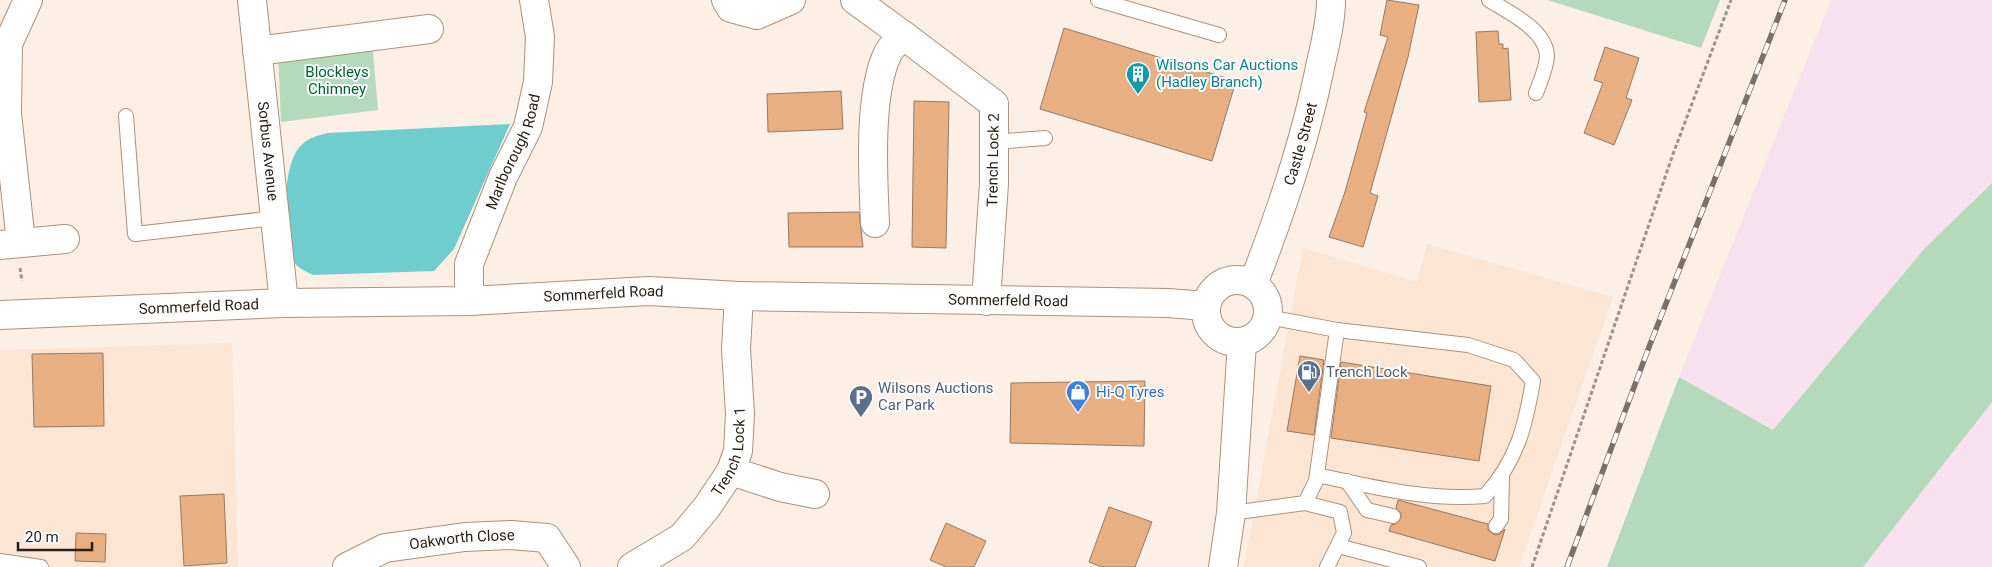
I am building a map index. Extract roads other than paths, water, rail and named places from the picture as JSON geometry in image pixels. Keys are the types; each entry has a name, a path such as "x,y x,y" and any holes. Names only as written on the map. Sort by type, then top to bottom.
{"street":[{"path":"28,0 8,44 7,114 10,244 65,238"},
{"name":"Sorbus Avenue","path":"252,0 284,303"},
{"name":"Marlborough Road","path":"468,301 469,264 503,177 528,128 538,82 540,37 534,0"},
{"path":"726,0 731,8 756,15 791,0"},
{"name":"Trench Lock 2","path":"855,0 994,104 994,183 986,301"},
{"name":"Castle Street","path":"1253,284 1281,213 1313,103 1331,16 1331,0"},
{"path":"257,51 429,29"},
{"path":"875,223 873,172 876,98 880,74 889,51 903,35"},
{"path":"1244,280 1253,284 1265,298 1268,317 1259,333 1242,342 1223,339 1215,333 1206,316 1206,306 1215,288 1224,283 1244,280"},
{"name":"Sommerfeld Road","path":"0,315 284,303 468,301 649,291 739,296 1168,303 1206,306"},
{"name":"Trench Lock 1","path":"632,567 682,537 707,507 731,471 738,451 740,414 736,349 739,296"},
{"path":"1223,567 1231,513 1242,342"},
{"path":"731,471 780,487 814,494"},
{"name":"Oakworth Close","path":"347,567 385,548 465,537 511,535 547,538 566,567"}],"lane":[{"path":"1098,0 1219,35"},
{"path":"1489,0 1536,33 1545,45 1547,57 1536,93"},
{"path":"126,116 135,234 275,218"},
{"path":"994,142 1045,138"},
{"path":"1268,317 1336,330 1468,345 1514,360 1533,382 1525,427 1502,477 1485,496 1458,498 1393,491 1317,475"},
{"path":"1305,503 1317,475 1336,330"},
{"path":"1496,526 1501,519 1502,477"},
{"path":"1347,481 1367,510 1394,516"},
{"path":"1231,513 1305,503 1340,512 1344,533 1328,567"},
{"path":"1338,546 1419,567"},
{"path":"0,562 41,567"}],"water":[{"path":"510,124 454,249 434,271 313,275 293,261 287,234 287,186 293,159 301,145 308,140 328,133"}],"railway":[{"path":"1567,567 1649,347 1785,0"}],"place":[{"name":"Wilsons Car Auctions (Hadley Branch)","path":"1138,95"},
{"name":"Trench Lock","path":"1309,393"},
{"name":"Hi-Q Tyres","path":"1078,413"},
{"name":"Wilsons Auctions Car Park","path":"861,418"}],"park label":[{"name":"Blockleys Chimney","path":"337,80"}]}
